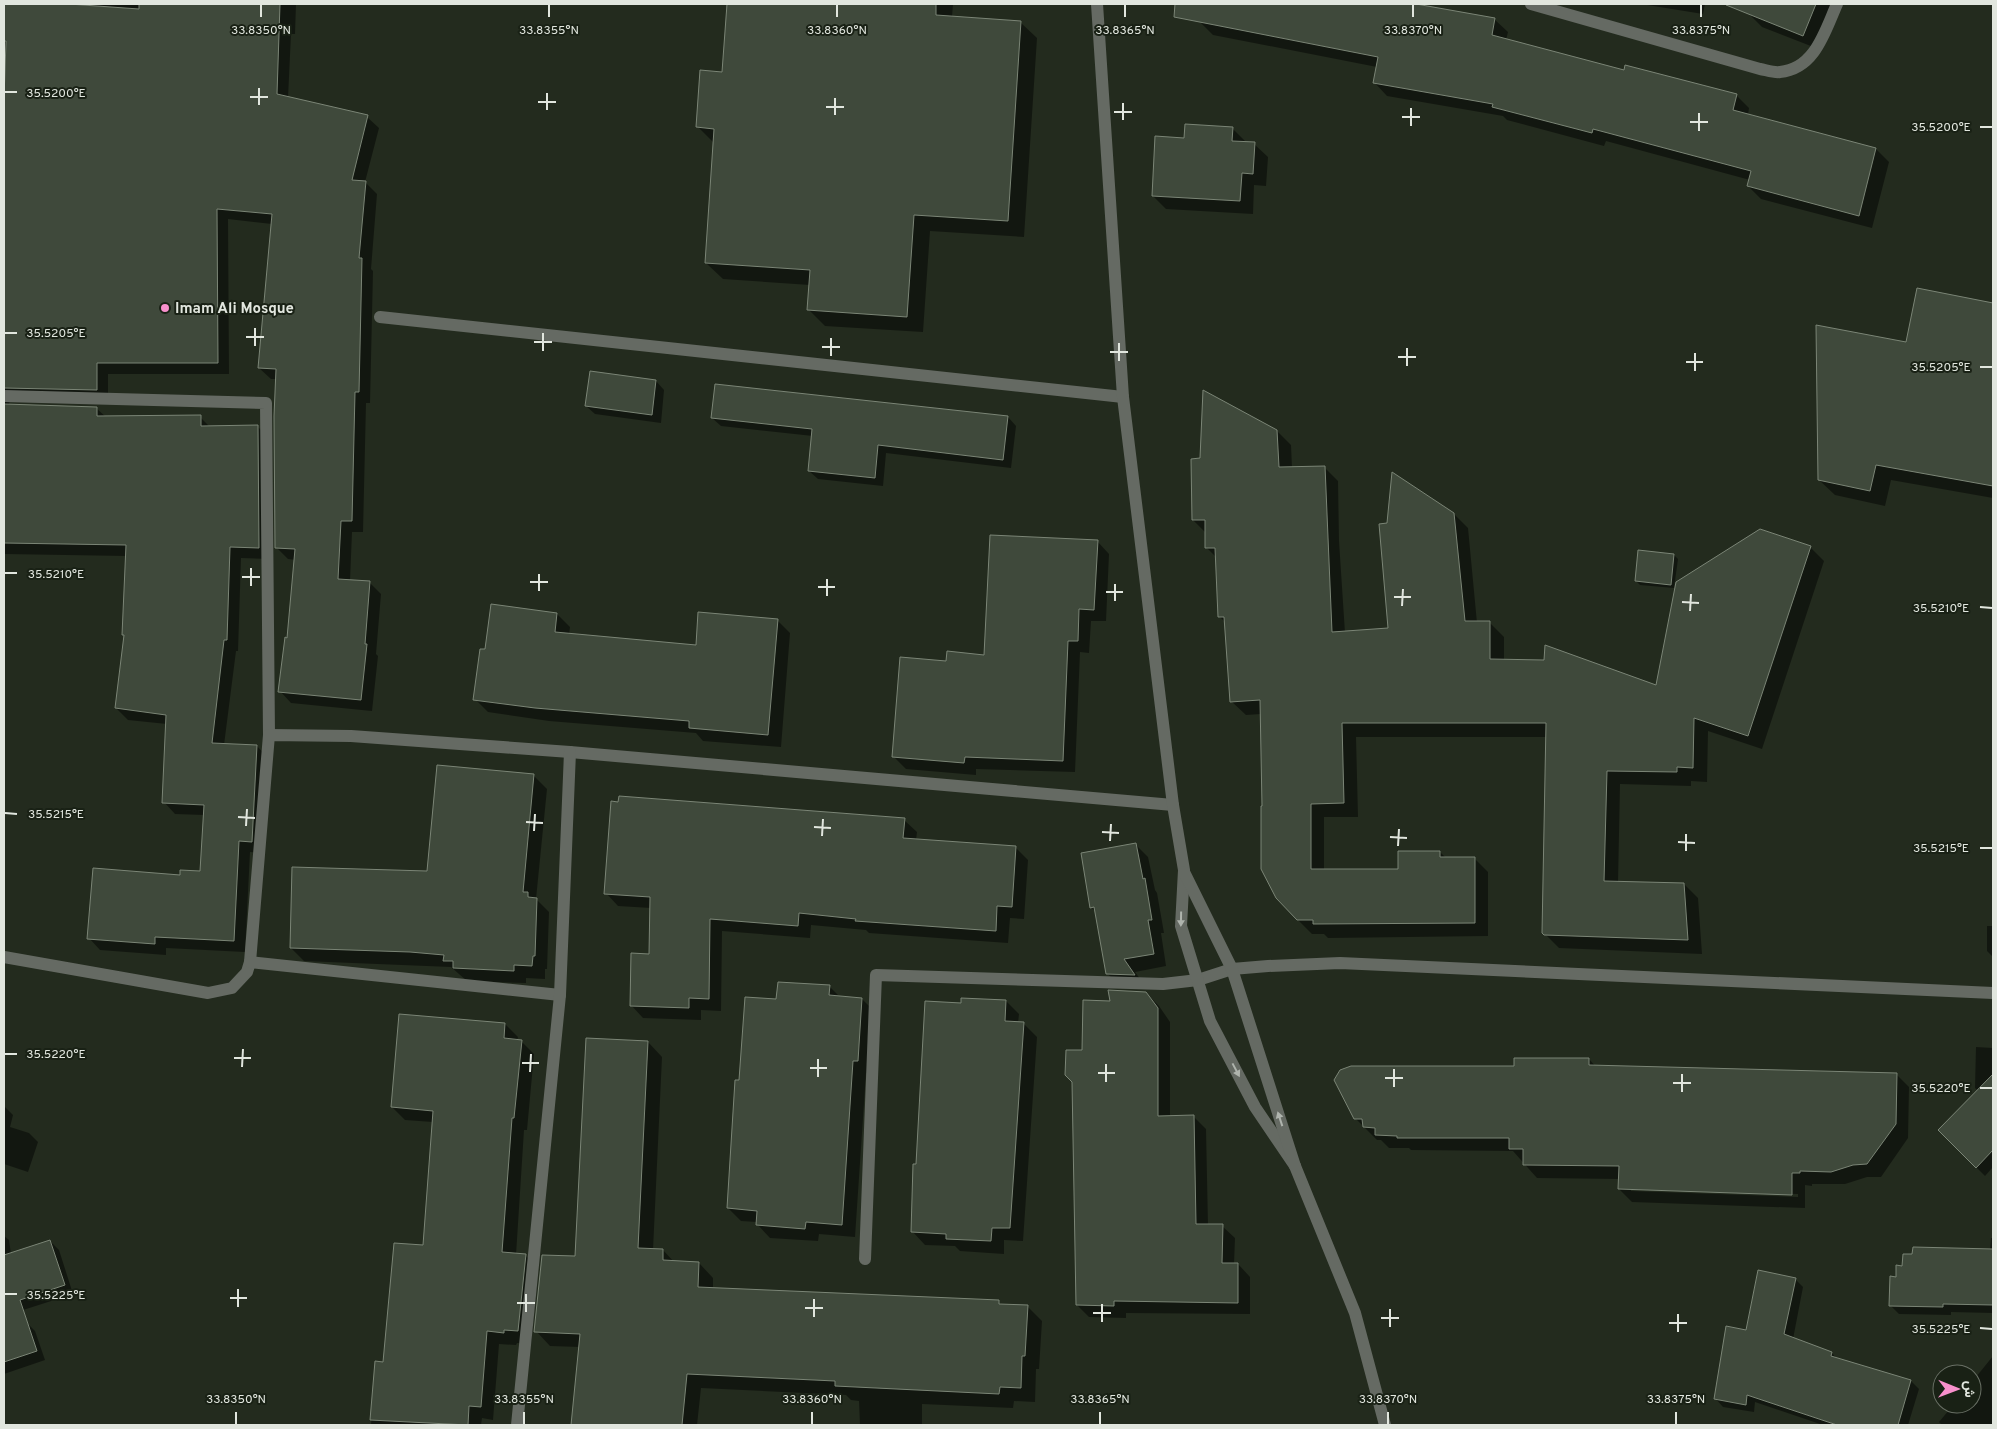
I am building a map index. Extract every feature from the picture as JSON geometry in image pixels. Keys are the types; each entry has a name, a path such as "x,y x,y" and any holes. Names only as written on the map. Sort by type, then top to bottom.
{"street":[{"path":"1097,4 1123,397 1173,805 1184,870 1181,926 1210,1021 1256,1107 1295,1166"},
{"path":"1531,4 1760,69 1779,72 1798,67 1813,55 1837,4"},
{"path":"380,318 1123,397"},
{"path":"4,396 266,402 269,735 250,962 247,972 232,988 208,993 4,957"},
{"path":"269,735 351,736 570,752 1173,805"},
{"path":"517,1425 560,995 570,752"},
{"path":"1184,870 1232,969 1295,1166 1355,1313 1385,1425"},
{"path":"250,962 560,995"},
{"path":"864,1259 876,975 1162,984 1198,980 1232,969 1340,964 1993,993"}],"building":[{"path":"4,4 69,4 139,9 139,4 280,4 277,94 368,115 352,180 366,181 359,258 362,258 359,392 355,392 352,521 341,521 338,579 370,581 365,644 367,644 361,700 278,692 285,637 287,638 295,549 275,548 274,416 276,369 258,368 272,214 217,209 218,363 97,363 97,390 4,388 4,99 6,41 4,41"},
{"path":"727,4 936,4 936,15 1021,21 1008,221 914,215 907,317 807,310 810,270 705,263 714,129 696,127 700,70 722,72"},
{"path":"1175,4 1416,4 1495,18 1492,35 1624,70 1625,65 1737,94 1733,110 1876,148 1859,216 1747,186 1751,171 1593,129 1592,133 1492,107 1493,104 1373,83 1378,57 1174,17"},
{"path":"1726,4 1816,4 1803,36"},
{"path":"1185,124 1233,127 1232,141 1255,142 1253,174 1242,173 1240,201 1152,196 1155,136 1184,138"},
{"path":"1917,288 1993,303 1993,486 1876,465 1870,491 1818,480 1816,325 1906,342"},
{"path":"590,371 656,380 652,415 585,406"},
{"path":"715,384 1008,416 1003,460 878,445 875,478 808,471 812,429 711,418"},
{"path":"1203,390 1277,430 1279,467 1325,466 1332,632 1388,628 1379,524 1387,523 1392,472 1454,513 1465,621 1490,621 1490,659 1544,660 1545,645 1656,685 1676,582 1760,529 1811,546 1748,736 1694,718 1693,768 1677,767 1677,772 1607,771 1604,881 1684,883 1688,940 1544,935 1542,933 1546,723 1342,723 1344,803 1311,804 1311,869 1398,869 1398,851 1440,851 1440,857 1475,857 1475,923 1313,924 1313,920 1297,920 1276,898 1261,869 1260,700 1230,702 1224,617 1218,617 1215,548 1205,548 1205,520 1192,520 1191,459 1200,458"},
{"path":"4,404 97,407 97,416 201,415 201,426 258,425 259,548 230,547 227,640 224,640 212,743 257,745 252,842 239,841 234,941 155,937 155,944 87,939 93,868 180,875 180,870 200,871 204,805 162,803 166,715 115,708 124,635 122,635 126,545 4,543"},
{"path":"990,535 1098,540 1094,610 1079,609 1078,641 1068,641 1063,761 965,757 964,763 892,757 900,657 946,661 947,651 984,655"},
{"path":"1638,550 1674,554 1671,585 1635,581"},
{"path":"491,604 557,613 555,632 696,645 698,612 778,619 768,735 689,728 689,721 535,708 473,700 480,649 485,649"},
{"path":"437,765 534,774 523,892 528,892 528,897 537,898 535,956 533,956 532,966 514,965 514,971 453,968 453,961 443,961 444,955 290,948 292,867 427,871"},
{"path":"619,796 905,818 903,838 1016,846 1012,907 997,906 996,931 855,921 856,919 799,913 798,926 710,919 709,999 689,998 689,1008 630,1006 631,953 649,954 650,897 604,894 611,801 618,802"},
{"path":"1136,843 1143,879 1145,878 1152,920 1148,920 1154,954 1124,959 1135,975 1106,974 1094,907 1090,908 1081,853"},
{"path":"778,982 830,985 829,995 862,998 858,1061 853,1061 842,1225 806,1222 805,1229 756,1225 757,1211 727,1208 735,1080 739,1080 745,997 776,999"},
{"path":"1108,990 1146,992 1158,1008 1158,1116 1194,1115 1196,1224 1223,1224 1222,1263 1238,1263 1238,1303 1114,1301 1114,1306 1076,1305 1072,1082 1065,1075 1066,1050 1082,1050 1083,1000 1110,1001"},
{"path":"961,998 1006,1000 1005,1021 1024,1022 1010,1228 992,1228 991,1241 946,1239 946,1234 911,1232 913,1164 916,1164 925,1001 961,1003"},
{"path":"399,1014 505,1023 504,1038 522,1040 514,1118 512,1118 502,1252 526,1254 518,1331 504,1330 504,1333 487,1331 481,1407 469,1406 468,1425 370,1420 375,1361 383,1362 394,1243 423,1245 433,1111 391,1107"},
{"path":"586,1038 648,1041 638,1248 663,1249 663,1260 699,1262 698,1287 999,1300 999,1304 1028,1305 1025,1356 1022,1356 1021,1388 1000,1387 999,1394 835,1386 835,1381 687,1374 682,1425 571,1425 580,1334 534,1332 542,1255 575,1256"},
{"path":"1514,1058 1589,1058 1589,1065 1897,1073 1896,1124 1867,1164 1853,1165 1831,1172 1800,1171 1800,1173 1792,1173 1792,1195 1618,1189 1619,1166 1523,1165 1523,1149 1509,1149 1509,1138 1397,1138 1397,1136 1375,1135 1375,1128 1363,1127 1362,1119 1354,1119 1334,1080 1340,1070 1351,1066 1514,1066"},
{"path":"1993,1074 1993,1150 1976,1168 1938,1130"},
{"path":"50,1240 65,1285 20,1300 37,1351 4,1362 4,1255"},
{"path":"1913,1247 1993,1249 1993,1305 1943,1304 1943,1307 1889,1306 1890,1276 1896,1277 1896,1265 1902,1266 1903,1254 1912,1254"},
{"path":"1758,1270 1796,1278 1784,1334 1832,1352 1831,1356 1911,1380 1898,1425 1837,1425 1747,1395 1746,1405 1714,1399 1726,1326 1746,1330"}],"place":[{"name":"Imam Ali Mosque","path":"165,308"}]}
